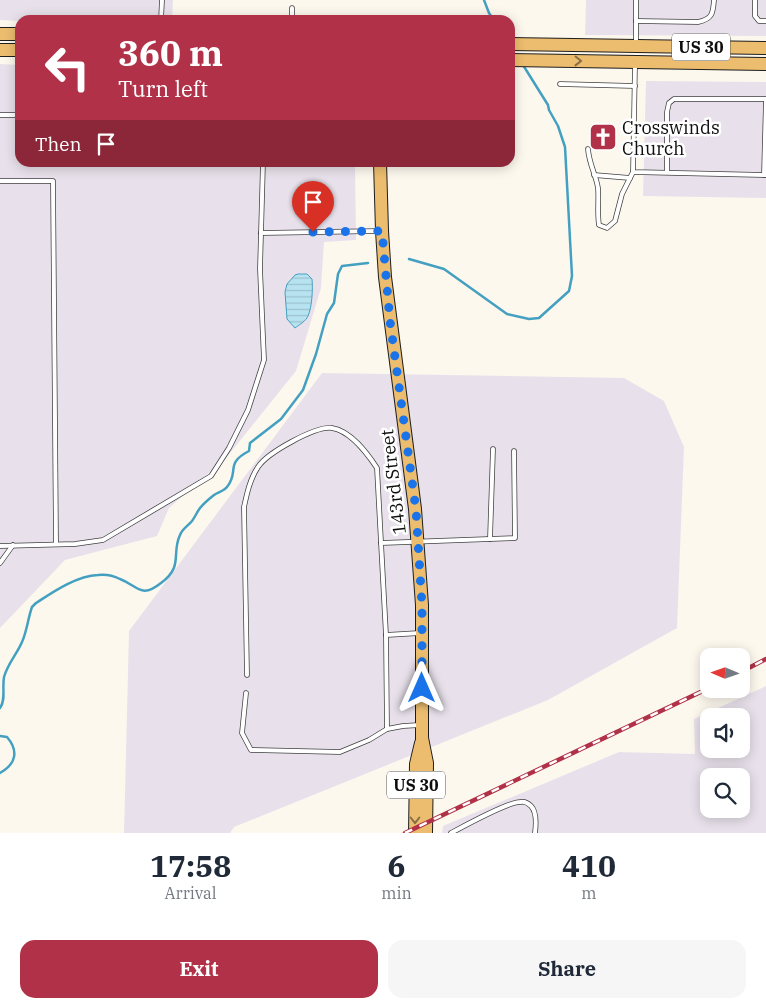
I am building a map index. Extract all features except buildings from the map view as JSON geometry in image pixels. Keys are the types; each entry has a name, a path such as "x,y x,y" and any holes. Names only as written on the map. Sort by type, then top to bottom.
{"main road":[{"path":"0,34 15,34"},
{"name":"US 30","path":"515,44 766,48"},
{"path":"635,62 636,47"},
{"path":"0,50 15,50"},
{"name":"US 30","path":"515,60 766,64"},
{"name":"143rd Street","path":"380,167 382,231 390,321 418,542 422,633 422,732 427,763 426,833"},
{"name":"143rd Street","path":"415,833 416,764 422,732"}],"lane":[{"path":"161,15 162,0"},
{"path":"636,0 636,47"},
{"path":"636,21 698,22 707,20 712,14 714,0"},
{"path":"755,0 754,16 759,21 766,21"},
{"path":"292,8 292,15"},
{"path":"588,149 589,163 598,188 599,225 607,228 615,221 622,194 633,172 635,62"},
{"path":"560,84 635,86"},
{"path":"633,172 765,175 766,99 674,99 669,103 667,112 667,172"},
{"path":"0,115 15,115"},
{"path":"0,546 56,543 75,544 102,540 211,476 229,448 248,410 264,360 260,269 263,167"},
{"path":"594,175 630,178"},
{"path":"0,181 53,181 56,543"},
{"path":"261,233 382,231"},
{"path":"247,675 244,507 249,485 258,465 281,447 322,429 333,428 345,434 367,453 378,468 386,635 387,729"},
{"path":"490,539 493,449"},
{"path":"381,542 514,538 514,451"},
{"path":"0,563 13,545"},
{"path":"386,635 422,633"},
{"path":"246,693 242,733 251,750 340,752 369,740 387,729 403,726 422,732"},
{"path":"454,832 498,809 520,802 526,803 533,808 536,833"}],"shaded area":[{"path":"0,0 173,0 172,15 15,15 15,21 0,20"},
{"path":"586,0 766,0 766,36 585,35"},
{"path":"0,64 15,65 15,167 355,167 356,240 324,242 321,288 296,371 227,457 169,508 157,536 65,560 0,628"},
{"path":"646,81 766,82 766,198 643,196"},
{"path":"322,373 624,378 664,401 684,447 677,628 548,700 234,827 230,833 124,833 129,631"},
{"path":"766,686 766,833 442,833 443,826 619,752 695,754 694,719 700,716 700,758 750,758 750,708 718,708 740,698 750,698 750,693"}],"water":[{"path":"298,274 307,274 312,279 312,293 308,316 295,328 287,319 285,292 287,284"}],"waterway":[{"path":"484,0 490,15"},
{"path":"409,259 444,269 507,314 529,319 539,318 569,291 572,276 565,147 548,105 523,65"},
{"path":"0,708 4,694 4,677 22,642 32,607 36,603 65,585 90,576 112,576 144,591 154,588 168,577 175,565 178,542 182,531 205,503 227,487 231,481 234,464 249,451 250,443 281,419 303,390 316,354 327,314 334,303 338,274 342,266 368,263"},
{"path":"0,736 7,737 11,742 14,752 10,766 0,773"}],"railway":[{"path":"750,667 766,659"},
{"path":"405,833 700,692"}],"place":[{"name":"Crosswinds Church","path":"603,137"}],"route":[{"path":"313,232 382,231 390,321 416,510 422,605 422,688"}]}
